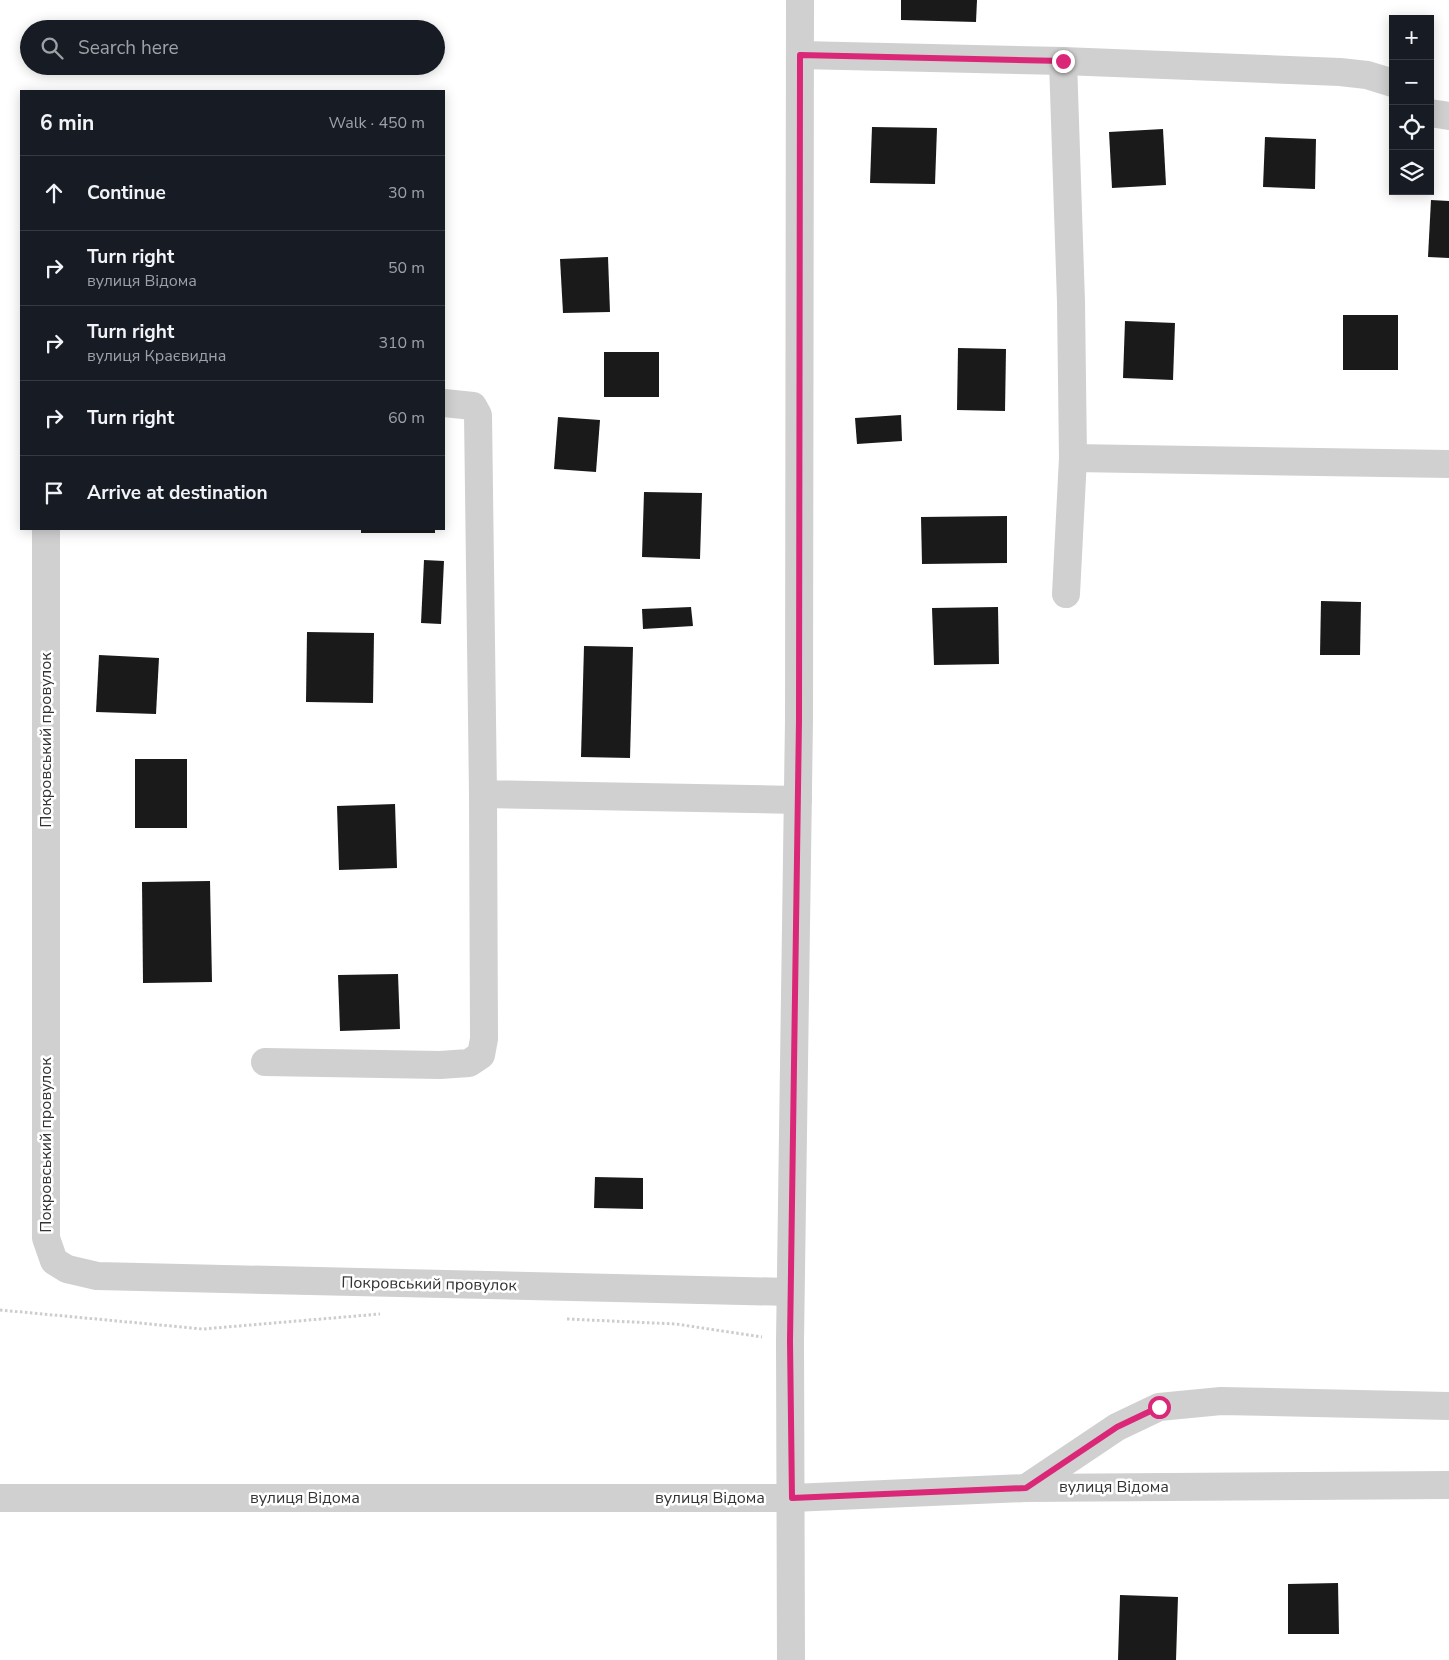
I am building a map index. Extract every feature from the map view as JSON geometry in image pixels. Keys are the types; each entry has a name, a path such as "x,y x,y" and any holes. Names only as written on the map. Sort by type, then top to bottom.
{"street":[{"path":"791,1660 790,1292 798,800 800,0"},
{"path":"800,55 1063,61 1340,72 1367,74 1389,82"},
{"path":"1063,61 1071,302 1073,458 1066,594"},
{"path":"1434,114 1449,116"},
{"path":"265,1062 440,1065 469,1063 482,1055 484,1039 483,794 478,415 473,406 445,403"},
{"path":"1073,458 1449,464"},
{"name":"Покровський провулок","path":"46,530 46,1238 54,1261 67,1269 98,1276 790,1292"},
{"path":"483,794 798,800"},
{"path":"1026,1488 1117,1427 1159,1407 1221,1400 1449,1406"},
{"name":"вулиця Відома","path":"0,1498 792,1498 1026,1488 1449,1485"}],"path":[{"path":"0,1310 203,1329 389,1314"},
{"path":"560,1319 676,1324 790,1341"}],"building":[{"path":"901,0 977,0 976,22 901,20"},
{"path":"872,127 937,128 935,184 870,183"},
{"path":"1163,129 1166,185 1112,188 1109,132"},
{"path":"1265,137 1316,139 1315,189 1263,187"},
{"path":"1431,200 1449,201 1449,258 1428,257"},
{"path":"608,257 610,312 563,313 560,259"},
{"path":"1343,315 1398,315 1398,370 1343,370"},
{"path":"1125,321 1175,323 1173,380 1123,378"},
{"path":"958,348 1006,349 1005,411 957,410"},
{"path":"604,352 659,352 659,397 604,397"},
{"path":"901,415 902,441 857,444 855,418"},
{"path":"558,417 600,420 596,472 554,469"},
{"path":"644,492 702,493 700,559 642,557"},
{"path":"1007,516 1007,563 922,564 921,517"},
{"path":"361,530 435,530 435,533 361,533"},
{"path":"424,560 444,561 441,624 421,623"},
{"path":"1321,601 1361,602 1360,655 1320,655"},
{"path":"691,607 693,626 643,629 642,609"},
{"path":"998,607 999,664 934,665 932,608"},
{"path":"307,632 374,633 373,703 306,702"},
{"path":"584,646 633,647 630,758 581,757"},
{"path":"99,655 159,658 156,714 96,712"},
{"path":"135,759 187,759 187,828 135,828"},
{"path":"395,804 397,868 339,870 337,806"},
{"path":"210,881 212,982 143,983 142,882"},
{"path":"398,974 400,1029 340,1031 338,975"},
{"path":"595,1177 643,1178 643,1209 594,1208"},
{"path":"1338,1583 1339,1634 1288,1634 1288,1584"},
{"path":"1120,1595 1178,1597 1176,1660 1118,1660"}],"route":[{"path":"1063,61 800,55 799,720 790,1341 792,1498 1026,1488 1117,1427 1159,1407"}]}
